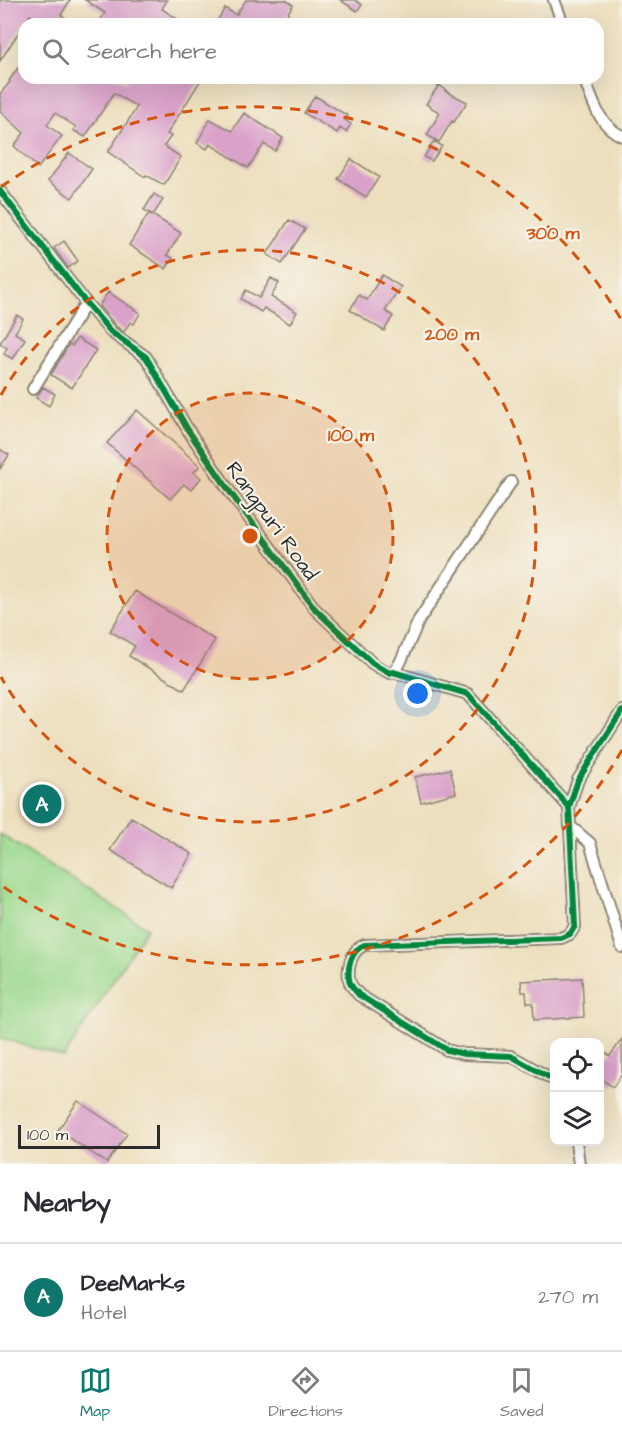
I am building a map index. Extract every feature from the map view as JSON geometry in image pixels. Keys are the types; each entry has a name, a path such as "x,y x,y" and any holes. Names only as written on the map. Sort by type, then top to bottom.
{"street":[{"path":"554,0 561,18"},
{"path":"586,84 599,117 606,126 622,136"},
{"name":"Rangpuri Road","path":"0,191 111,332 146,357 188,430 315,609 372,663 390,673 468,694 569,807"},
{"path":"33,389 86,303"},
{"path":"393,672 400,663 419,620 511,482"},
{"path":"550,1077 511,1056 464,1054 447,1050 353,989 349,979 352,954 356,949 365,945 561,938 570,934 575,926 569,807 578,780 622,711"},
{"path":"570,826 590,843 622,947"},
{"path":"577,1146 579,1164"}],"green space":[{"path":"0,834 147,928 64,1057 0,1038"}],"building":[{"path":"0,0 70,0 61,15 66,18 35,18 30,15 28,18 18,18 18,33 0,61"},
{"path":"85,0 167,0 162,9 176,18 102,18 105,13"},
{"path":"246,0 286,0 293,5 285,18 219,18 225,8 236,15"},
{"path":"340,0 355,0 362,5 357,11"},
{"path":"18,68 18,84 198,84 167,134 171,136 164,146 181,157 164,185 146,175 145,177 108,152 137,107 114,93 85,137 73,130 76,127 55,113 47,125 62,136 38,168 14,146 24,133 0,111 0,94"},
{"path":"439,85 445,91 467,102 439,142 427,135 440,113 426,104"},
{"path":"315,96 348,116 345,120 351,124 346,132 340,128 337,133 304,113"},
{"path":"244,113 283,138 275,151 264,144 248,168 210,144 207,149 197,143 210,119 232,131"},
{"path":"434,141 442,146 432,161 424,157"},
{"path":"69,153 92,169 72,198 48,181"},
{"path":"351,159 379,177 366,197 338,179"},
{"path":"154,194 163,200 153,215 144,210"},
{"path":"149,213 181,233 167,255 173,258 166,269 129,245"},
{"path":"289,220 305,229 282,264 267,254"},
{"path":"64,241 78,261 68,268 54,248"},
{"path":"382,275 401,287 385,311 393,316 384,331 350,310 359,295 367,300"},
{"path":"271,278 279,283 271,297 297,312 290,324 264,308 261,312 241,299 246,290 259,298"},
{"path":"108,292 140,313 134,324 130,322 124,332 99,306"},
{"path":"17,315 23,319 15,333 25,339 13,359 4,354 7,348 0,343"},
{"path":"77,338 96,350 72,388 51,375 69,344 72,346"},
{"path":"43,387 55,394 49,406 36,398"},
{"path":"137,410 200,466 194,472 201,478 191,490 184,484 170,499 107,443"},
{"path":"0,449 9,455 0,469"},
{"path":"135,591 215,640 184,690 129,656 135,646 110,631"},
{"path":"450,769 456,793 421,802 415,777"},
{"path":"131,817 192,854 171,888 110,850"},
{"path":"582,978 584,1017 534,1020 533,1003 527,1003 526,992 522,992 521,981"},
{"path":"622,1039 622,1074 613,1087 604,1081 604,1052 610,1056"},
{"path":"78,1101 127,1134 107,1163 58,1130"}],"cycle path":[{"path":"0,191 111,332 146,357 188,430 315,609 378,667 390,673 468,694 569,807"},
{"path":"550,1078 511,1056 464,1054 447,1050 359,995 350,983 349,966 356,951 365,945 561,938 570,934 575,926 569,807 578,780 622,711"}],"place":[{"name":"DeeMarks","path":"42,804"}]}
